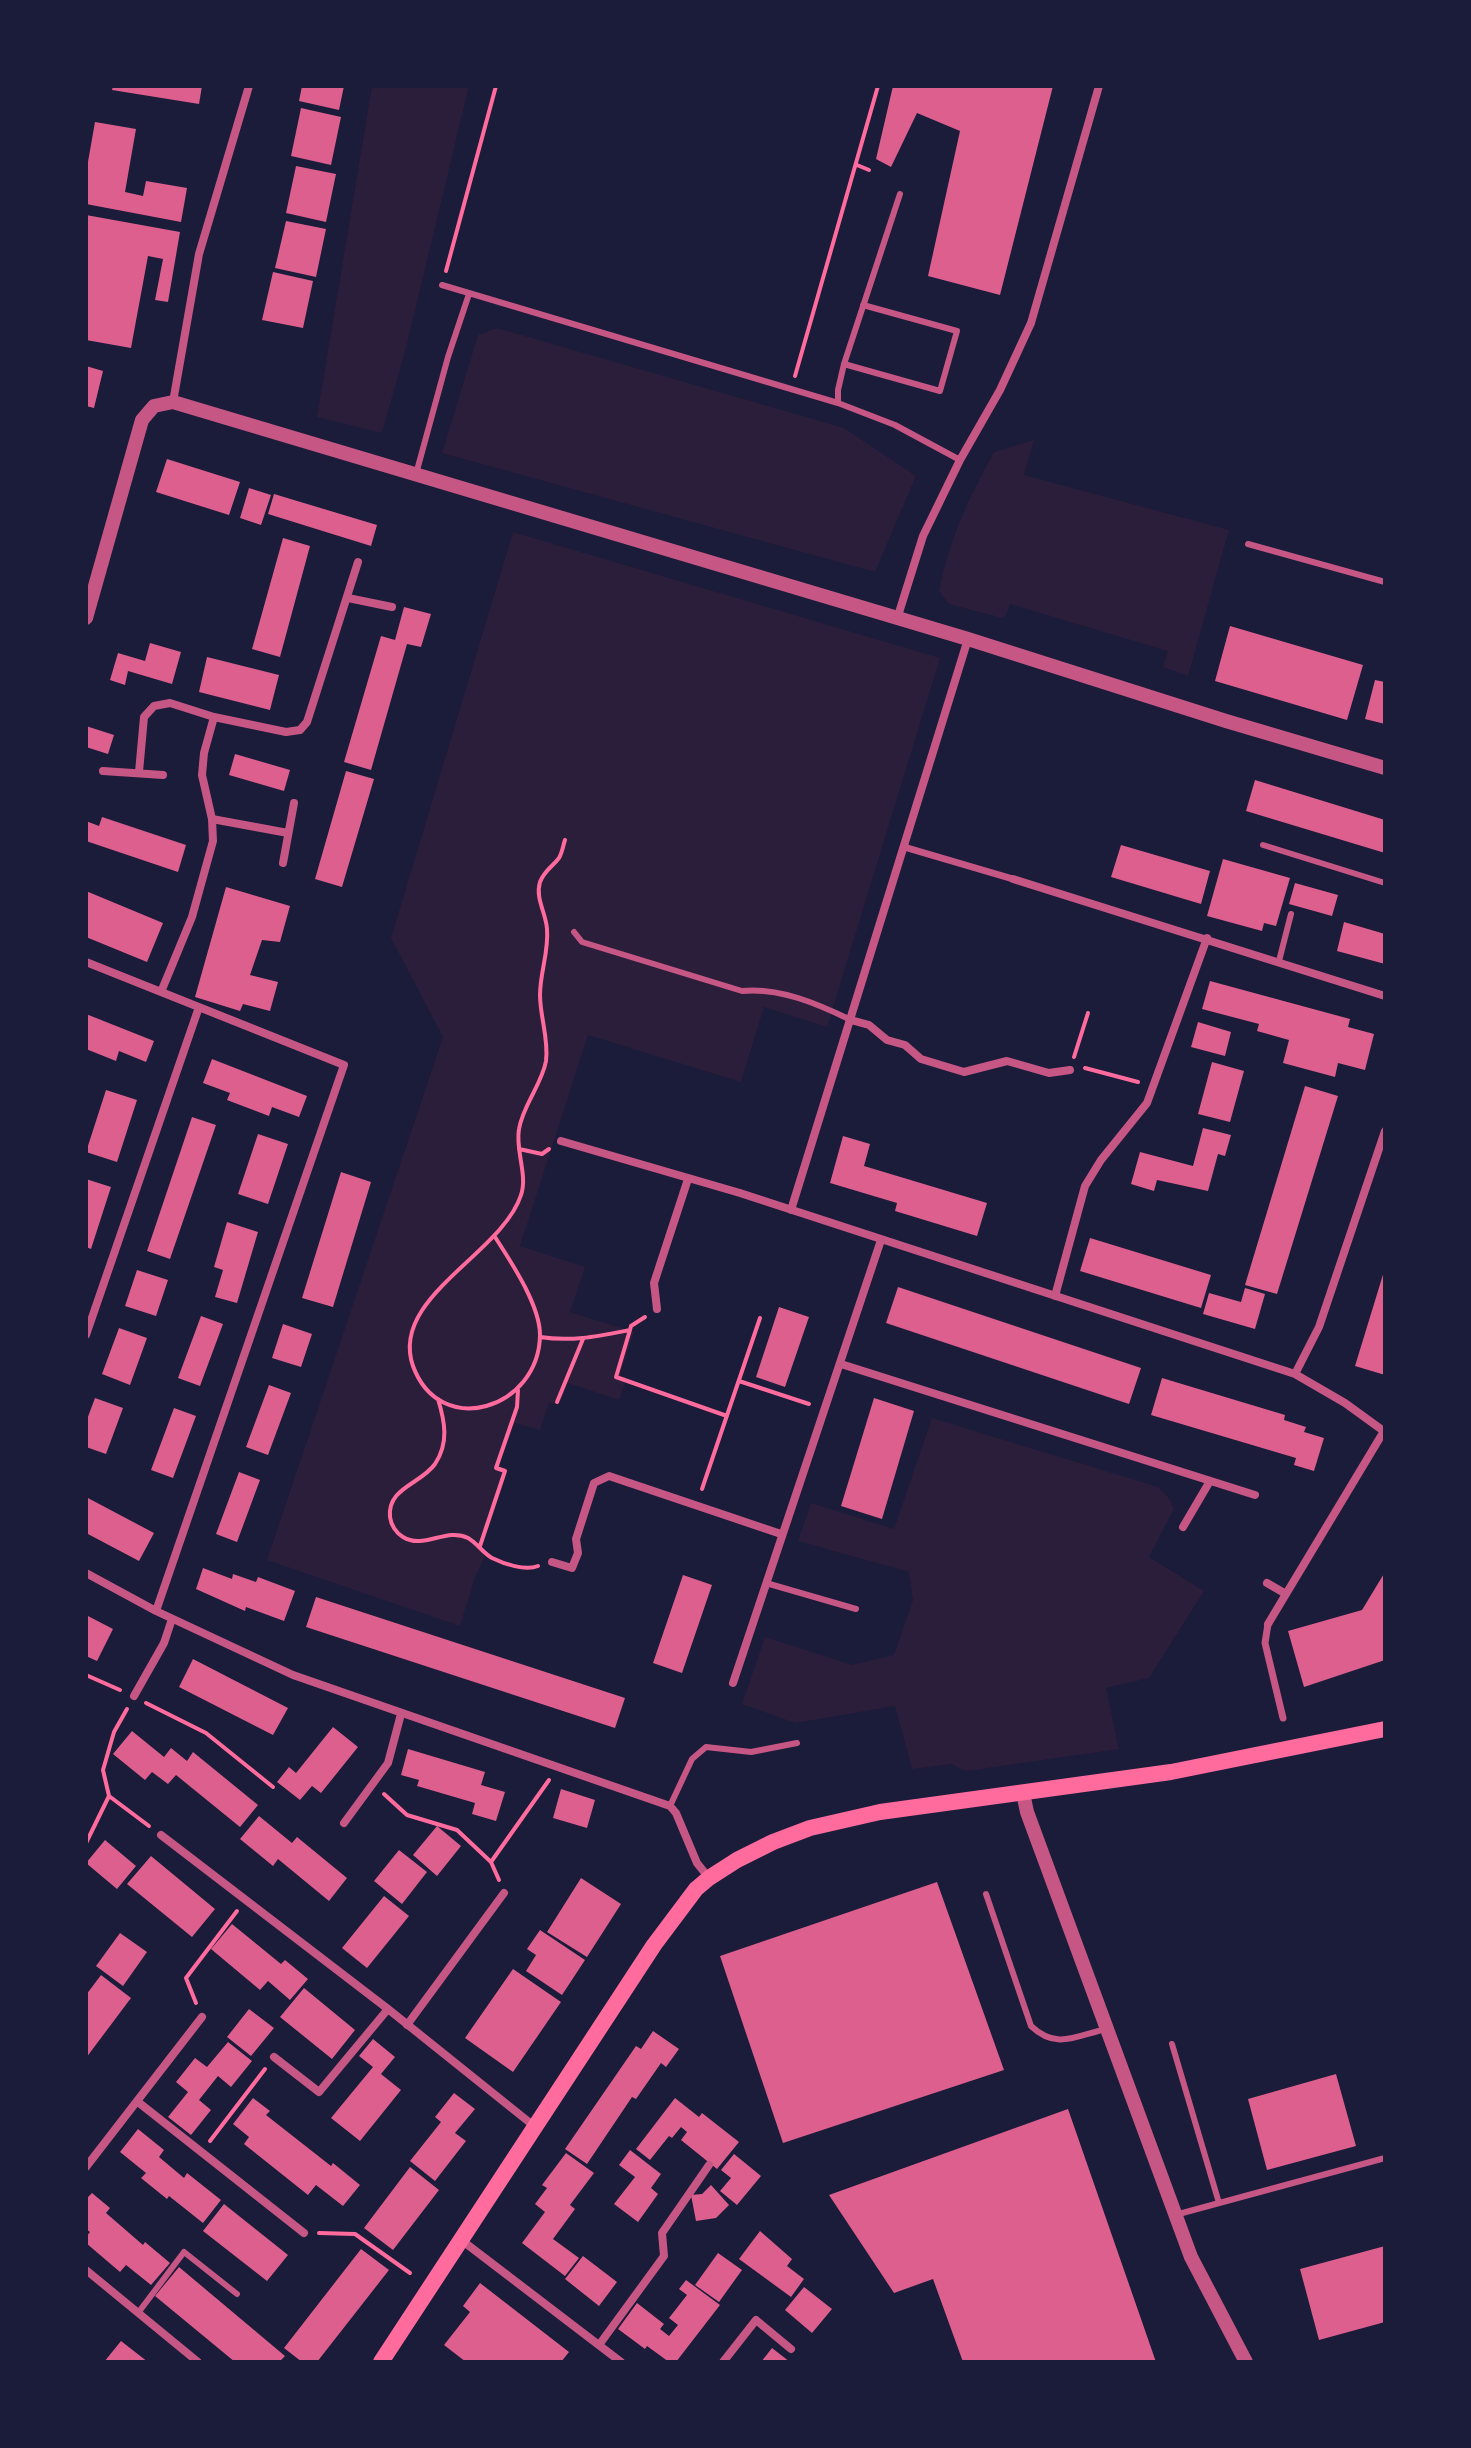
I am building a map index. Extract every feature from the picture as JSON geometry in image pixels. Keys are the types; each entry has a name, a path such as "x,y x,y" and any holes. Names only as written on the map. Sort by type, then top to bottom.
{"main road":[{"path":"381,2362 654,1945 696,1889 737,1860 810,1828 880,1812 1171,1772 1385,1729"}],"street":[{"path":"173,402 199,254 249,86"},
{"path":"897,619 923,536 960,460 1000,390 1031,323 1099,86"},
{"path":"86,618 142,420 154,406 173,402 968,639 1385,768"},
{"path":"139,772 144,717 154,706 170,703 214,717 286,732 300,730 307,722 358,562"},
{"path":"348,598 392,607"},
{"path":"791,1210 968,639"},
{"path":"161,992 192,917 213,841 212,819 202,775 204,753 214,717"},
{"path":"103,771 163,775"},
{"path":"283,863 294,803"},
{"path":"212,819 288,833"},
{"path":"904,847 1207,938 1385,996"},
{"path":"1055,1296 1085,1186 1101,1160 1147,1103 1207,938"},
{"path":"86,962 344,1065 156,1611"},
{"path":"86,1335 199,1007"},
{"path":"851,1020 869,1025 887,1040 905,1045 921,1059 964,1072 1007,1061 1049,1073 1070,1070"},
{"path":"1295,1374 1319,1327 1383,1147 1385,1131"},
{"path":"561,1141 791,1210 1295,1374 1345,1403 1384,1432 1268,1624 1265,1643 1283,1718"},
{"path":"657,1309 654,1283 688,1179"},
{"path":"733,1683 881,1240"},
{"path":"841,1364 1255,1495"},
{"path":"552,1562 572,1568 578,1553 576,1539 594,1483 609,1476 781,1534"},
{"path":"1183,1527 1210,1481"},
{"path":"86,1573 172,1619 293,1675 670,1806 676,1813 697,1863 709,1878"},
{"path":"1267,1583 1286,1594"},
{"path":"134,1696 164,1643 172,1619"},
{"path":"344,1823 388,1763 401,1714"},
{"path":"1023,1793 1027,1812 1191,2257 1246,2362"},
{"path":"161,1835 388,2009 534,2126"},
{"path":"407,2025 504,1893"},
{"path":"274,2057 319,2092 388,2009"},
{"path":"86,2167 202,2017"},
{"path":"138,2102 304,2233"},
{"path":"599,2345 664,2256 662,2233 709,2165"},
{"path":"460,2239 621,2362"},
{"path":"86,2270 198,2362"},
{"path":"723,2362 756,2320 791,2349"}],"lane":[{"path":"838,403 844,364 900,194"},
{"path":"442,285 838,403 895,425 960,460"},
{"path":"416,474 469,294"},
{"path":"844,364 940,391 957,331 863,305"},
{"path":"1248,544 1385,582"},
{"path":"1263,845 1385,883"},
{"path":"1279,961 1291,914"},
{"path":"574,932 582,942 742,991 763,989 826,1008 851,1020"},
{"path":"766,1583 856,1609"},
{"path":"670,1806 692,1759 706,1747 751,1752 797,1743"},
{"path":"986,1894 1031,2026 1043,2038 1056,2041 1106,2029"},
{"path":"1172,2044 1219,2203"},
{"path":"1175,2215 1385,2158"},
{"path":"138,2313 184,2252 237,2294"}],"path":[{"path":"442,285 496,86"},
{"path":"791,390 878,86"},
{"path":"857,165 869,170"},
{"path":"495,1237 514,1266 534,1310 540,1337 531,1371 518,1390 503,1401 478,1408 457,1407 438,1399 422,1382 413,1365 410,1340 417,1315 431,1297 495,1237 517,1206 523,1189 519,1129 545,1065 547,1047 540,998 541,974 548,947 547,925 539,899 540,882 559,857 565,840"},
{"path":"1088,1013 1070,1070 1086,1068 1154,1086"},
{"path":"519,1149 542,1154 561,1141"},
{"path":"696,1506 760,1318"},
{"path":"540,1337 583,1339 631,1328 616,1377 727,1416"},
{"path":"557,1402 583,1339"},
{"path":"739,1381 824,1410"},
{"path":"479,1547 505,1471 496,1468 517,1407 518,1390"},
{"path":"438,1399 444,1419 444,1443 434,1465 421,1478 398,1492 391,1505 392,1527 402,1537 415,1541 454,1534 467,1538 490,1557 529,1569 552,1562"},
{"path":"86,1843 109,1796 103,1770 114,1732 134,1696"},
{"path":"173,1717 206,1733 273,1787"},
{"path":"491,1862 556,1768"},
{"path":"373,1784 407,1815 457,1830 491,1862 504,1893"},
{"path":"109,1796 161,1835"},
{"path":"202,2017 186,1978 246,1900"},
{"path":"201,2152 274,2057"},
{"path":"304,2233 355,2234 410,2273"}],"shaded area":[{"path":"372,86 469,86 407,344 382,433 317,417"},
{"path":"497,328 844,428 916,476 875,572 442,453 478,335"},
{"path":"1034,440 1024,475 1229,530 1188,676 1163,667 1168,651 1010,604 1002,618 949,604 939,591 961,519 994,452"},
{"path":"513,532 940,658 827,1027 764,1007 741,1082 588,1035 520,1246 585,1267 570,1312 634,1332 620,1375 627,1378 619,1400 568,1383 559,1405 549,1403 540,1430 515,1423 499,1465 508,1469 482,1544 484,1558 460,1626 267,1560 443,1037 391,938"},
{"path":"932,1418 1158,1487 1169,1498 1174,1509 1149,1557 1204,1591 1149,1678 1106,1688 1119,1749 966,1771 951,1764 912,1769 895,1706 795,1723 742,1704 765,1637 852,1665 894,1655 913,1600 909,1572 798,1541 811,1503 894,1529"}],"building":[{"path":"113,86 202,86 199,104 112,90"},
{"path":"302,86 344,86 339,110 299,101"},
{"path":"893,86 1053,86 1000,295 928,276 960,131 917,113 891,167 876,159"},
{"path":"301,108 341,117 331,165 291,156"},
{"path":"95,122 136,129 125,192 143,196 146,181 187,188 181,222 86,204 86,173"},
{"path":"296,166 336,174 326,222 286,213"},
{"path":"86,215 180,232 168,302 155,300 163,259 148,256 131,348 86,340"},
{"path":"286,221 326,229 316,277 275,268"},
{"path":"273,272 313,281 303,328 262,320"},
{"path":"86,366 103,371 94,408 86,406"},
{"path":"167,459 240,482 229,515 156,492"},
{"path":"249,488 271,495 261,525 240,518"},
{"path":"274,494 377,525 371,546 268,514"},
{"path":"283,538 310,546 280,657 252,649"},
{"path":"404,607 431,614 421,647 407,644 371,770 344,762 381,636 395,640"},
{"path":"1230,626 1363,665 1347,720 1215,681"},
{"path":"150,643 181,652 172,684 128,671 125,685 110,680 118,653 145,661"},
{"path":"207,657 279,675 270,710 199,692"},
{"path":"1375,680 1385,682 1385,724 1365,719"},
{"path":"86,726 114,735 108,754 86,747"},
{"path":"235,754 290,770 284,791 229,775"},
{"path":"346,771 374,779 342,887 315,879"},
{"path":"1255,780 1385,820 1385,853 1246,811"},
{"path":"102,817 186,845 178,872 86,841 86,821 99,826"},
{"path":"1121,845 1210,871 1201,904 1111,877"},
{"path":"1223,859 1290,878 1276,926 1264,923 1262,931 1207,916"},
{"path":"1295,883 1338,895 1332,916 1289,904"},
{"path":"226,887 290,906 280,942 262,940 250,975 278,982 270,1011 243,1004 240,1011 195,997"},
{"path":"86,891 163,923 147,962 86,937"},
{"path":"1344,922 1385,934 1385,964 1337,951"},
{"path":"1210,981 1350,1019 1348,1027 1374,1034 1365,1070 1338,1063 1335,1077 1283,1063 1289,1040 1257,1031 1259,1024 1202,1009"},
{"path":"86,1014 154,1041 146,1062 119,1051 116,1061 86,1049"},
{"path":"1198,1022 1231,1032 1225,1056 1191,1047"},
{"path":"212,1059 307,1096 299,1117 272,1107 269,1116 227,1100 230,1093 203,1083"},
{"path":"1212,1062 1244,1071 1230,1122 1198,1114"},
{"path":"1305,1086 1338,1096 1277,1294 1245,1285"},
{"path":"106,1090 137,1100 117,1162 86,1152"},
{"path":"192,1117 216,1125 170,1259 147,1251"},
{"path":"1203,1128 1231,1135 1225,1156 1218,1154 1208,1191 1157,1180 1154,1191 1131,1184 1140,1152 1193,1166"},
{"path":"258,1134 288,1144 268,1204 238,1194"},
{"path":"843,1136 870,1144 864,1166 987,1203 977,1236 895,1211 897,1203 830,1183"},
{"path":"341,1172 371,1182 333,1307 302,1298"},
{"path":"86,1179 111,1187 91,1249 86,1247"},
{"path":"227,1222 258,1232 237,1303 215,1297 223,1270 214,1267"},
{"path":"1090,1238 1211,1275 1201,1308 1080,1271"},
{"path":"1385,1268 1385,1375 1355,1366"},
{"path":"137,1270 168,1280 156,1316 125,1306"},
{"path":"898,1287 1141,1368 1129,1404 886,1323"},
{"path":"1245,1288 1265,1294 1255,1329 1203,1314 1209,1293 1241,1302"},
{"path":"779,1307 809,1317 785,1387 756,1377"},
{"path":"201,1316 223,1324 200,1386 178,1378"},
{"path":"283,1324 312,1334 301,1367 272,1358"},
{"path":"119,1328 147,1338 130,1385 102,1374"},
{"path":"1162,1378 1285,1415 1284,1420 1306,1427 1304,1432 1324,1438 1314,1471 1294,1465 1296,1458 1151,1415"},
{"path":"269,1385 291,1393 268,1455 246,1447"},
{"path":"95,1398 123,1408 106,1454 86,1447 86,1422"},
{"path":"874,1398 914,1411 882,1519 841,1506"},
{"path":"174,1408 196,1416 173,1478 151,1470"},
{"path":"239,1472 260,1480 237,1542 216,1534"},
{"path":"86,1497 154,1533 139,1561 86,1533"},
{"path":"203,1568 232,1579 233,1574 256,1582 258,1577 295,1591 284,1621 246,1607 245,1611 196,1589"},
{"path":"1385,1572 1385,1660 1304,1687 1288,1631 1362,1610"},
{"path":"683,1575 712,1585 682,1673 653,1663"},
{"path":"316,1597 625,1698 615,1728 306,1627"},
{"path":"86,1615 113,1629 97,1661 86,1656"},
{"path":"193,1659 288,1708 273,1735 179,1687"},
{"path":"333,1727 358,1747 321,1793 312,1786 300,1800 277,1782 289,1767 296,1773"},
{"path":"132,1731 164,1757 171,1748 187,1761 193,1752 258,1805 240,1827 176,1775 168,1784 152,1772 145,1780 113,1754"},
{"path":"408,1749 485,1772 481,1785 505,1792 496,1821 472,1814 475,1803 417,1786 419,1780 401,1775"},
{"path":"561,1789 595,1800 587,1828 553,1818"},
{"path":"259,1816 292,1843 297,1837 347,1878 329,1901 278,1859 273,1866 240,1839"},
{"path":"437,1826 461,1846 437,1876 413,1855"},
{"path":"105,1840 136,1866 117,1889 86,1863"},
{"path":"399,1850 427,1872 402,1904 374,1881"},
{"path":"151,1856 215,1909 192,1937 127,1884"},
{"path":"581,1878 621,1904 587,1957 547,1932"},
{"path":"937,1882 1004,2070 783,2143 720,1956"},
{"path":"384,1896 409,1916 367,1968 342,1948"},
{"path":"232,1924 281,1964 285,1960 308,1979 290,2000 268,1981 260,1990 211,1949"},
{"path":"540,1930 585,1960 562,1995 526,1971 536,1955 527,1949"},
{"path":"120,1933 147,1952 123,1986 96,1966"},
{"path":"513,1969 561,2002 513,2072 465,2038"},
{"path":"101,1975 131,1998 86,2058 86,1995"},
{"path":"304,1988 355,2030 332,2059 280,2017"},
{"path":"249,2009 274,2028 251,2056 227,2037"},
{"path":"653,2031 679,2049 666,2067 661,2063 636,2099 632,2097 587,2164 565,2149 636,2046 641,2049"},
{"path":"373,2039 395,2057 381,2074 401,2090 360,2141 331,2118 373,2067 359,2056"},
{"path":"228,2042 252,2061 231,2087 218,2076 199,2100 211,2110 191,2135 168,2117 188,2092 176,2082 195,2058 207,2067"},
{"path":"1336,2074 1356,2146 1267,2170 1248,2099"},
{"path":"454,2093 475,2109 455,2133 466,2141 435,2181 410,2161 441,2122 435,2117"},
{"path":"253,2098 270,2111 266,2115 360,2185 343,2206 316,2185 308,2195 244,2144 249,2137 233,2124"},
{"path":"675,2098 699,2117 702,2113 739,2142 717,2169 681,2140 687,2132 681,2127 672,2138 669,2136 650,2160 636,2149"},
{"path":"1068,2109 1156,2362 963,2362 933,2279 894,2293 829,2195"},
{"path":"138,2129 164,2150 159,2157 184,2178 187,2173 221,2200 203,2223 141,2178 146,2173 120,2152"},
{"path":"630,2150 661,2174 651,2188 658,2194 638,2222 614,2204 635,2177 619,2165"},
{"path":"566,2153 594,2173 570,2205 575,2209 553,2239 579,2258 565,2276 522,2243 545,2212 535,2204 547,2188 542,2185"},
{"path":"734,2154 761,2176 737,2205 720,2191 731,2178 721,2170"},
{"path":"410,2167 439,2190 393,2250 364,2228"},
{"path":"711,2185 729,2205 716,2218 696,2221 691,2195 702,2194"},
{"path":"92,2193 110,2208 106,2213 143,2245 145,2242 170,2263 151,2285 126,2265 120,2272 86,2243 90,2232 86,2229 86,2199"},
{"path":"224,2204 288,2255 267,2281 203,2231"},
{"path":"760,2231 792,2259 787,2266 804,2279 791,2297 739,2259"},
{"path":"1385,2246 1385,2322 1319,2340 1300,2269"},
{"path":"361,2249 389,2270 317,2362 302,2362 284,2348"},
{"path":"718,2253 742,2270 719,2302 695,2285"},
{"path":"583,2256 617,2282 599,2306 565,2279"},
{"path":"179,2267 285,2356 279,2362 235,2362 155,2296"},
{"path":"686,2280 720,2305 676,2362 669,2362 647,2346 645,2349 618,2329 637,2303 664,2324 660,2329 669,2336 678,2325 669,2318 687,2295 679,2289"},
{"path":"480,2283 569,2352 561,2362 466,2362 444,2345 470,2312 463,2306"},
{"path":"804,2287 832,2309 812,2333 785,2310"},
{"path":"121,2341 148,2362 104,2362"},
{"path":"772,2348 790,2362 761,2362"}]}
